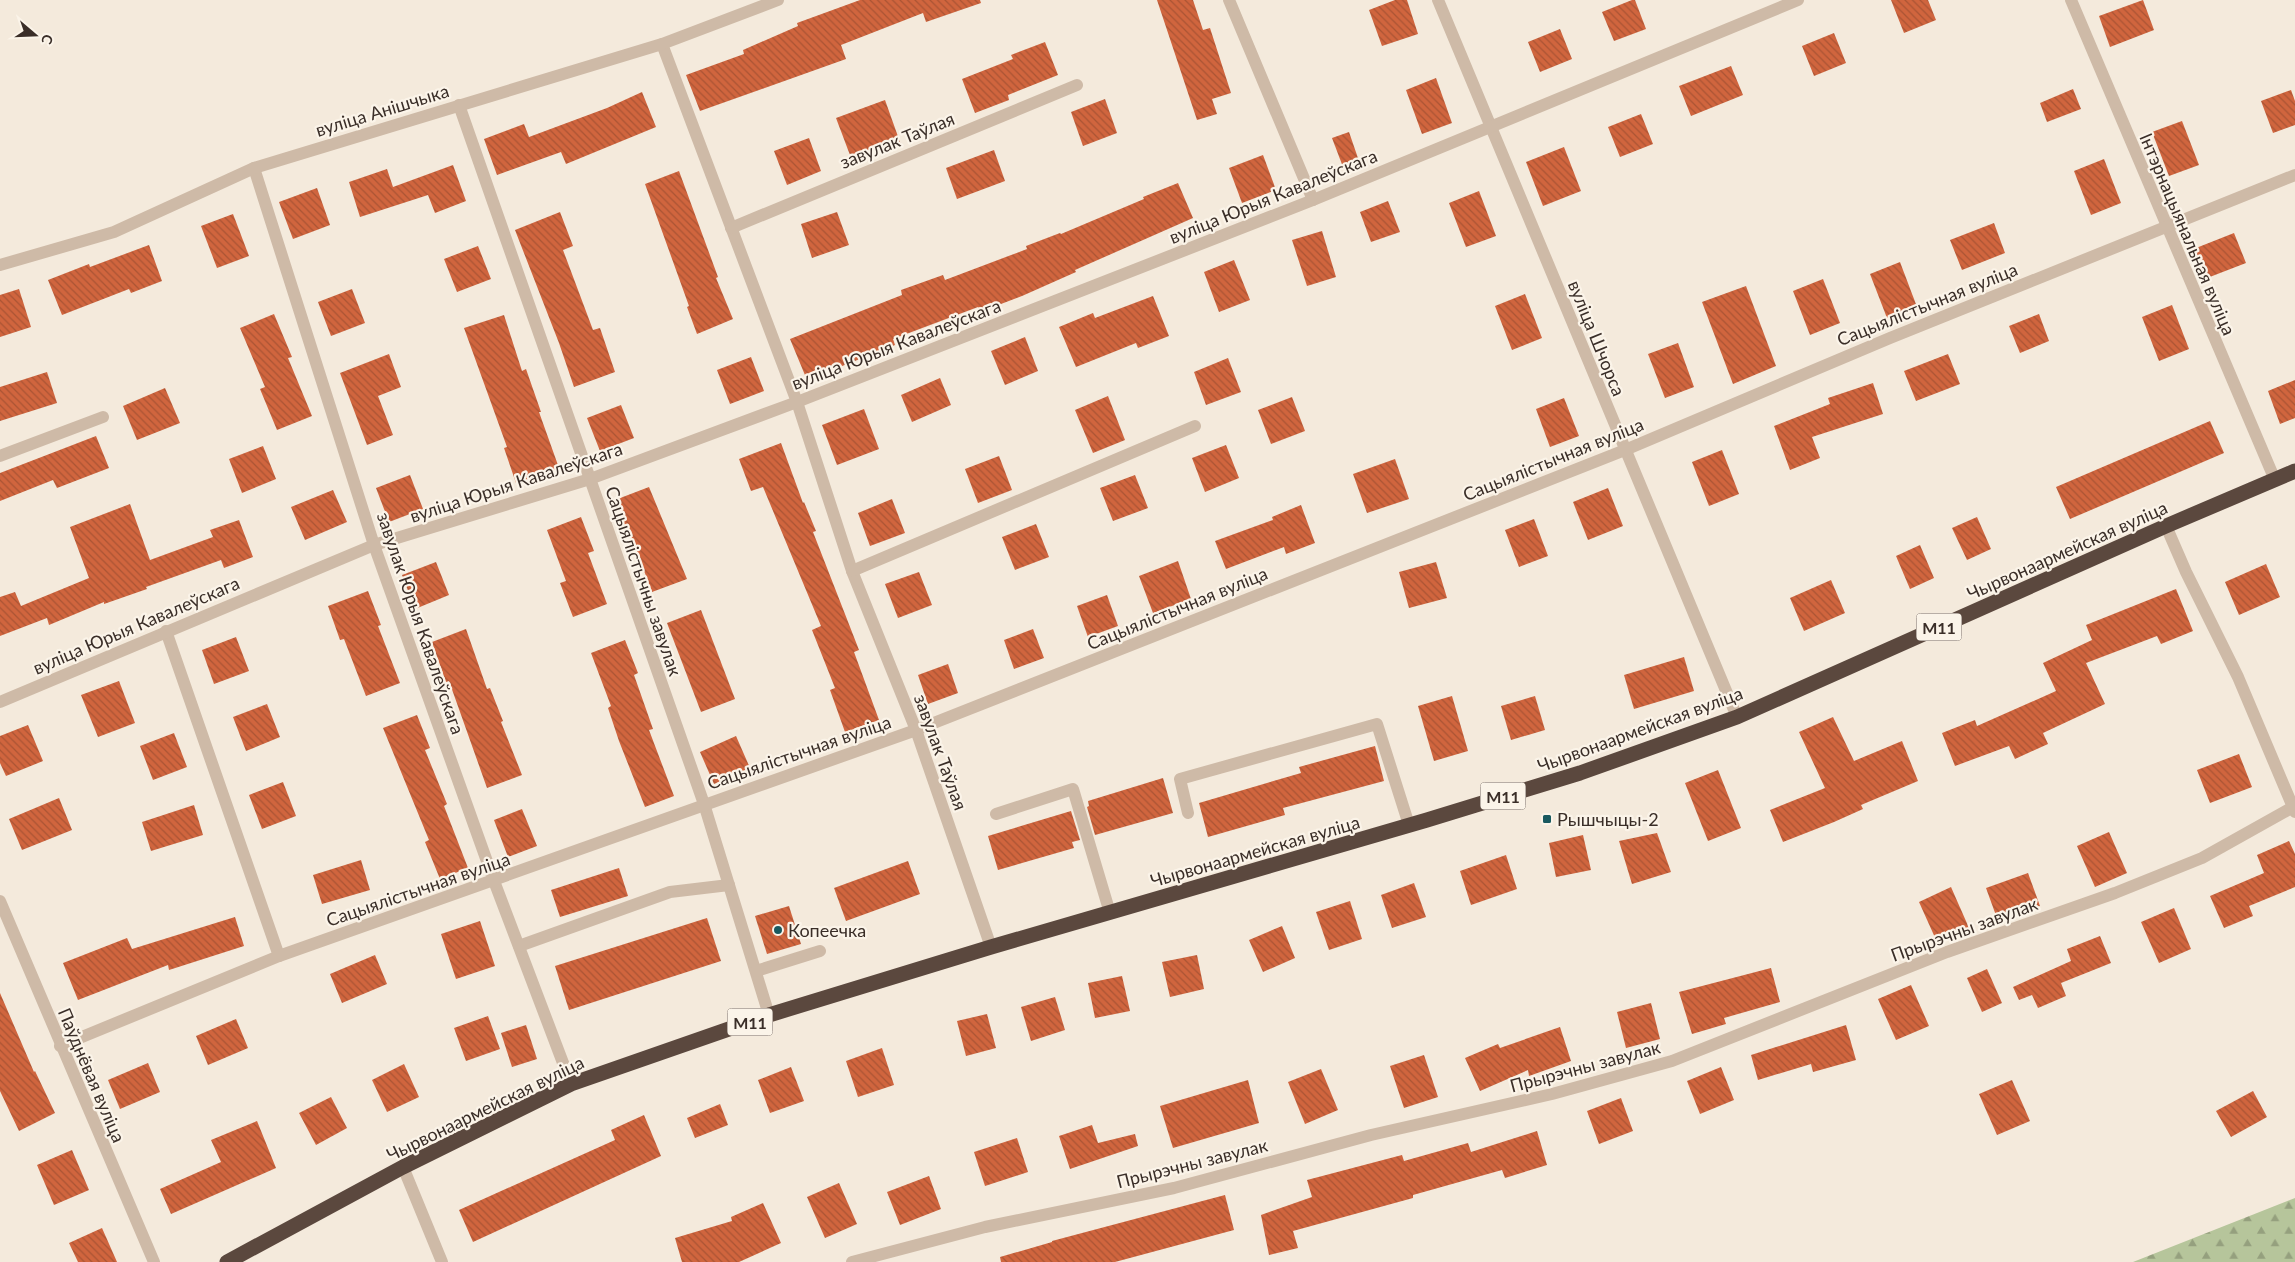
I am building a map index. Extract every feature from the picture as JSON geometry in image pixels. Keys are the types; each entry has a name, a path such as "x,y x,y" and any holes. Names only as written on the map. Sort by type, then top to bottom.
{"highway":[{"name":"Чырвонаармейская вуліца","path":"227,1262 403,1168 571,1084 769,1015 1580,773 1737,717 2166,526 2295,471"}],"street":[{"name":"вуліца Анішчыка","path":"0,265 114,232 254,168 662,44 778,0"},
{"path":"1229,0 1313,200"},
{"name":"вуліца Шчорса","path":"1438,0 1737,717"},
{"name":"вуліца Юрыя Кавалеўскага","path":"0,702 374,545 590,479 797,402 1313,200 1492,128 1798,0"},
{"name":"Інтэрнацыянальная вуліца","path":"2071,0 2165,226 2275,480"},
{"name":"завулак Таўлая","path":"662,44 797,402 852,571 916,730 992,947"},
{"name":"завулак Таўлая","path":"732,228 1077,85"},
{"name":"Сацыялістычны завулак","path":"459,105 704,804 769,1015"},
{"name":"завулак Юрыя Кавалеўскага","path":"254,168 374,545 494,881 571,1084"},
{"name":"Сацыялістычная вуліца","path":"60,1046 279,956 916,730 1625,450 1890,338 2295,175"},
{"path":"0,456 103,417"},
{"path":"852,571 1195,426"},
{"path":"2166,526 2186,572 2238,677 2294,808"},
{"path":"166,631 279,956"},
{"path":"1188,813 1180,779 1378,724 1409,825"},
{"path":"996,814 1073,789 1110,913"},
{"name":"Прырэчны завулак","path":"852,1262 985,1227 1174,1188 1371,1135 1552,1094 1672,1061 1947,952 2115,893 2202,858 2294,808"},
{"path":"518,946 670,892 729,884"},
{"name":"Паўднёвая вуліца","path":"0,901 60,1046 154,1262"},
{"path":"756,971 820,950"},
{"path":"403,1168 442,1262"}],"green space":[{"path":"2295,1198 2295,1262 2133,1262"}],"building":[{"path":"860,0 980,0 981,3 926,22 923,13 841,45 846,59 700,111 686,75 744,54 743,50 798,26 797,23"},
{"path":"1157,0 1193,0 1203,30 1210,28 1231,93 1212,99 1217,114 1197,120"},
{"path":"1395,0 1407,0 1418,34 1382,46 1369,10"},
{"path":"1635,0 1646,29 1614,41 1602,12"},
{"path":"1891,0 1928,0 1936,20 1904,33"},
{"path":"2143,0 2154,30 2110,47 2099,16"},
{"path":"1560,29 1572,59 1540,72 1528,42"},
{"path":"1834,33 1846,63 1814,76 1802,46"},
{"path":"1045,42 1058,75 1008,95 1009,100 975,113 962,79 1013,59 1011,55"},
{"path":"1731,66 1743,95 1691,116 1679,86"},
{"path":"1436,78 1452,123 1422,134 1406,90"},
{"path":"2073,89 2081,109 2047,122 2040,103"},
{"path":"2291,90 2295,101 2295,125 2273,133 2261,101"},
{"path":"642,92 656,127 566,164 561,152 497,175 484,139 524,124 529,137 607,108"},
{"path":"1105,99 1117,133 1083,146 1071,112"},
{"path":"885,100 901,145 853,163 836,118"},
{"path":"1641,114 1653,144 1620,157 1608,127"},
{"path":"2182,121 2199,165 2169,176 2152,132"},
{"path":"1349,132 1359,161 1343,167 1332,138"},
{"path":"809,138 821,171 787,185 774,151"},
{"path":"1564,147 1581,191 1543,206 1526,162"},
{"path":"994,150 1005,181 957,199 946,168"},
{"path":"1263,155 1276,190 1242,203 1229,168"},
{"path":"2104,159 2121,203 2091,215 2074,171"},
{"path":"453,165 466,201 435,213 428,195 360,217 349,182 387,169 393,187"},
{"path":"679,171 718,277 716,278 733,319 697,334 687,307 689,306 645,184"},
{"path":"1178,183 1193,218 1075,270 1076,272 1022,296 980,312 978,307 893,339 895,345 807,380 790,339 902,295 901,290 943,275 945,280 1027,249 1026,246 1061,234"},
{"path":"317,188 330,225 293,239 279,202"},
{"path":"1479,191 1496,236 1466,247 1449,203"},
{"path":"1388,201 1400,232 1371,242 1360,212"},
{"path":"560,212 573,246 563,250 593,330 600,328 615,372 574,387 515,230"},
{"path":"837,212 849,245 812,258 801,224"},
{"path":"233,214 249,256 217,268 201,226"},
{"path":"1994,223 2005,253 1962,270 1950,240"},
{"path":"1322,231 1336,277 1307,286 1292,240"},
{"path":"2234,233 2246,263 2202,280 2191,250"},
{"path":"149,245 162,281 131,293 129,289 62,315 48,280 89,264 90,267"},
{"path":"478,246 491,279 457,292 444,259"},
{"path":"1234,260 1250,300 1219,312 1204,272"},
{"path":"1900,262 1917,307 1887,318 1870,274"},
{"path":"1823,279 1840,323 1810,335 1793,291"},
{"path":"1746,286 1776,366 1733,384 1702,302"},
{"path":"19,289 31,327 0,337 0,295"},
{"path":"352,289 365,323 331,336 318,302"},
{"path":"1525,294 1542,338 1512,350 1495,306"},
{"path":"1153,296 1169,336 1138,348 1136,343 1076,367 1059,327 1093,313 1095,318"},
{"path":"2172,305 2189,349 2159,361 2142,317"},
{"path":"274,314 292,357 288,358 312,416 277,430 260,389 265,387 240,328"},
{"path":"2039,314 2049,341 2020,353 2009,326"},
{"path":"504,315 522,371 526,369 559,468 516,483 504,448 507,447 464,328"},
{"path":"1025,337 1038,371 1005,385 991,351"},
{"path":"1678,343 1694,387 1665,398 1648,354"},
{"path":"389,354 401,387 378,396 393,435 367,445 340,373"},
{"path":"1948,354 1960,384 1916,401 1904,371"},
{"path":"751,357 764,391 730,404 717,370"},
{"path":"1228,358 1241,392 1206,405 1194,372"},
{"path":"47,372 57,403 0,421 0,387"},
{"path":"940,378 951,405 912,422 901,395"},
{"path":"2295,380 2295,418 2280,424 2268,391"},
{"path":"1873,383 1883,414 1812,437 1820,458 1790,470 1774,426 1830,404 1828,398"},
{"path":"165,388 180,423 137,440 123,406"},
{"path":"1108,396 1125,440 1093,453 1075,410"},
{"path":"1292,397 1305,431 1271,444 1258,410"},
{"path":"1564,398 1579,436 1550,447 1536,409"},
{"path":"621,405 634,438 600,451 587,418"},
{"path":"864,409 879,449 837,465 822,425"},
{"path":"2210,421 2224,453 2070,519 2056,487"},
{"path":"96,436 109,468 57,488 53,480 0,501 0,473"},
{"path":"781,443 803,503 816,531 813,532 859,650 854,652 879,720 845,732 830,690 835,688 812,630 821,626 763,487 751,491 739,459"},
{"path":"1226,445 1239,478 1205,492 1192,458"},
{"path":"263,446 276,479 242,493 229,459"},
{"path":"1722,450 1739,494 1709,506 1692,462"},
{"path":"999,456 1012,490 978,503 965,469"},
{"path":"1395,459 1409,499 1367,513 1353,474"},
{"path":"410,475 423,509 389,522 376,488"},
{"path":"1135,475 1148,508 1113,521 1100,488"},
{"path":"649,487 687,579 652,592 630,533 628,534 615,500"},
{"path":"1608,488 1623,526 1588,540 1573,502"},
{"path":"333,490 347,522 305,540 291,507"},
{"path":"892,499 905,533 870,546 858,513"},
{"path":"130,504 150,560 213,537 210,530 239,520 253,557 224,568 221,560 146,587 147,589 104,604 104,602 49,625 47,618 0,636 0,597 15,592 21,606 89,578 70,527"},
{"path":"1301,505 1315,543 1286,554 1284,547 1226,569 1215,541 1273,520 1272,517"},
{"path":"581,517 594,551 588,553 607,604 573,617 560,583 566,581 547,530"},
{"path":"1977,517 1991,549 1967,560 1952,528"},
{"path":"1534,519 1548,556 1519,567 1505,530"},
{"path":"1036,524 1049,557 1015,570 1002,537"},
{"path":"1920,545 1934,578 1910,589 1896,556"},
{"path":"1178,561 1191,599 1153,613 1139,576"},
{"path":"436,562 449,595 415,609 402,575"},
{"path":"1436,562 1447,598 1409,608 1399,572"},
{"path":"2266,564 2280,597 2239,615 2225,582"},
{"path":"919,572 932,605 898,618 885,584"},
{"path":"1831,580 1845,613 1804,631 1790,598"},
{"path":"2176,589 2193,631 2161,644 2157,636 2086,663 2105,704 2043,733 2048,744 2015,759 2009,746 1955,766 1942,733 1975,720 1977,726 2056,691 2043,663 2092,640 2086,625"},
{"path":"368,591 381,625 378,626 400,683 366,696 344,639 340,640 328,606"},
{"path":"1107,595 1118,626 1088,637 1077,606"},
{"path":"701,610 735,699 701,712 667,623"},
{"path":"466,629 487,689 490,688 522,775 487,788 449,681 446,682 432,642"},
{"path":"1033,629 1044,658 1014,669 1004,640"},
{"path":"236,637 249,671 214,684 202,650"},
{"path":"625,640 638,673 634,675 653,729 649,730 674,796 645,807 619,741 608,708 611,706 591,653"},
{"path":"1684,657 1694,691 1634,709 1624,675"},
{"path":"948,664 958,693 928,704 918,675"},
{"path":"119,681 135,723 98,737 81,695"},
{"path":"1452,696 1468,751 1434,761 1418,706"},
{"path":"1535,696 1545,730 1511,740 1501,706"},
{"path":"267,704 280,737 246,751 233,717"},
{"path":"417,715 430,748 425,750 447,804 444,806 468,868 440,879 425,842 429,840 383,728"},
{"path":"1833,717 1854,761 1902,741 1918,781 1861,805 1863,809 1783,842 1770,810 1825,788 1799,732"},
{"path":"28,725 43,761 6,776 0,763 0,736"},
{"path":"174,733 187,767 153,780 140,746"},
{"path":"736,736 750,768 714,784 700,752"},
{"path":"1375,746 1384,781 1283,808 1285,815 1208,837 1199,803 1301,773 1299,767"},
{"path":"2239,754 2252,787 2210,803 2197,770"},
{"path":"1718,770 1741,828 1708,841 1685,783"},
{"path":"1163,778 1173,813 1095,835 1087,807 1089,806 1088,801"},
{"path":"283,782 296,816 262,829 249,795"},
{"path":"59,798 72,830 22,850 9,819"},
{"path":"194,805 203,835 151,851 142,822"},
{"path":"522,809 537,846 508,857 494,820"},
{"path":"1071,811 1080,840 1072,842 1074,848 998,870 988,836"},
{"path":"2109,832 2127,873 2095,887 2077,846"},
{"path":"1657,833 1671,872 1632,884 1619,841"},
{"path":"1583,835 1591,870 1556,877 1549,843"},
{"path":"2289,841 2295,854 2295,887 2249,906 2253,916 2224,928 2210,896 2264,873 2257,855"},
{"path":"1506,855 1517,889 1471,905 1460,871"},
{"path":"361,860 370,890 322,904 313,875"},
{"path":"908,861 920,894 846,921 834,888"},
{"path":"619,868 628,896 560,917 551,890"},
{"path":"2028,873 2040,906 1998,921 1986,888"},
{"path":"1414,883 1426,917 1392,928 1381,895"},
{"path":"1951,887 1969,928 1937,942 1919,902"},
{"path":"1350,901 1362,939 1329,950 1316,912"},
{"name":"Копеечка","path":"789,906 801,944 767,954 755,916"},
{"path":"2174,908 2191,949 2159,963 2141,922"},
{"path":"235,917 244,946 169,970 168,965 78,1000 63,963 127,938 132,949"},
{"path":"707,918 721,961 569,1010 555,966"},
{"path":"480,921 495,966 456,979 441,934"},
{"path":"1282,926 1295,958 1263,972 1249,940"},
{"path":"2100,936 2111,963 2061,983 2066,996 2038,1008 2032,995 2019,1000 2013,987 2071,961 2067,949"},
{"path":"375,955 387,984 342,1003 330,974"},
{"path":"1197,955 1204,989 1170,997 1162,962"},
{"path":"1771,968 1780,1002 1724,1018 1726,1024 1692,1034 1679,992"},
{"path":"1987,969 2002,1003 1982,1012 1967,978"},
{"path":"1122,976 1130,1011 1095,1018 1088,983"},
{"path":"1911,985 1929,1026 1896,1040 1878,999"},
{"path":"0,993 34,1072 55,1113 19,1131 0,1091"},
{"path":"1055,997 1065,1030 1031,1041 1021,1007"},
{"path":"1651,1003 1660,1039 1626,1048 1617,1012"},
{"path":"987,1014 996,1048 966,1056 957,1021"},
{"path":"488,1016 500,1049 466,1061 454,1028"},
{"path":"236,1019 248,1048 208,1065 196,1036"},
{"path":"526,1025 537,1059 512,1067 501,1033"},
{"path":"1846,1025 1856,1060 1813,1072 1811,1064 1758,1080 1751,1055"},
{"path":"1560,1027 1571,1061 1529,1076 1528,1070 1480,1091 1465,1058 1498,1044 1500,1048"},
{"path":"882,1048 894,1085 858,1097 846,1061"},
{"path":"1424,1055 1438,1097 1404,1108 1390,1066"},
{"path":"148,1063 160,1092 120,1109 108,1080"},
{"path":"404,1064 419,1097 387,1112 372,1080"},
{"path":"791,1067 804,1101 770,1113 758,1080"},
{"path":"1721,1067 1734,1100 1700,1114 1687,1081"},
{"path":"1321,1069 1338,1110 1305,1124 1288,1082"},
{"path":"1248,1080 1259,1123 1173,1148 1160,1106"},
{"path":"2012,1080 2030,1121 1997,1135 1979,1094"},
{"path":"2253,1091 2267,1117 2231,1137 2216,1111"},
{"path":"331,1097 347,1128 316,1145 299,1113"},
{"path":"1621,1098 1633,1131 1599,1144 1587,1111"},
{"path":"720,1104 728,1125 695,1138 687,1118"},
{"path":"644,1115 661,1156 473,1242 459,1210 615,1140 611,1130"},
{"path":"257,1121 276,1168 171,1214 160,1189 221,1162 211,1140"},
{"path":"1092,1125 1098,1143 1135,1134 1138,1146 1070,1169 1059,1136"},
{"path":"1537,1131 1547,1165 1505,1178 1502,1170 1413,1195 1413,1198 1293,1231 1298,1248 1269,1255 1261,1215 1312,1197 1307,1180 1402,1155 1404,1161 1468,1143 1471,1152"},
{"path":"1017,1138 1028,1172 985,1186 974,1152"},
{"path":"72,1150 89,1190 54,1205 37,1165"},
{"path":"929,1176 941,1209 900,1225 887,1192"},
{"path":"839,1183 857,1224 825,1238 807,1197"},
{"path":"1225,1195 1234,1230 1115,1262 1001,1262 1000,1257 1052,1241"},
{"path":"763,1203 781,1243 739,1262 682,1262 675,1238 732,1221 731,1217"},
{"path":"102,1228 117,1262 78,1262 69,1243"}],"place":[{"name":"Рышчыцы-2","path":"1547,819"},
{"name":"Копеечка","path":"778,930"}]}
